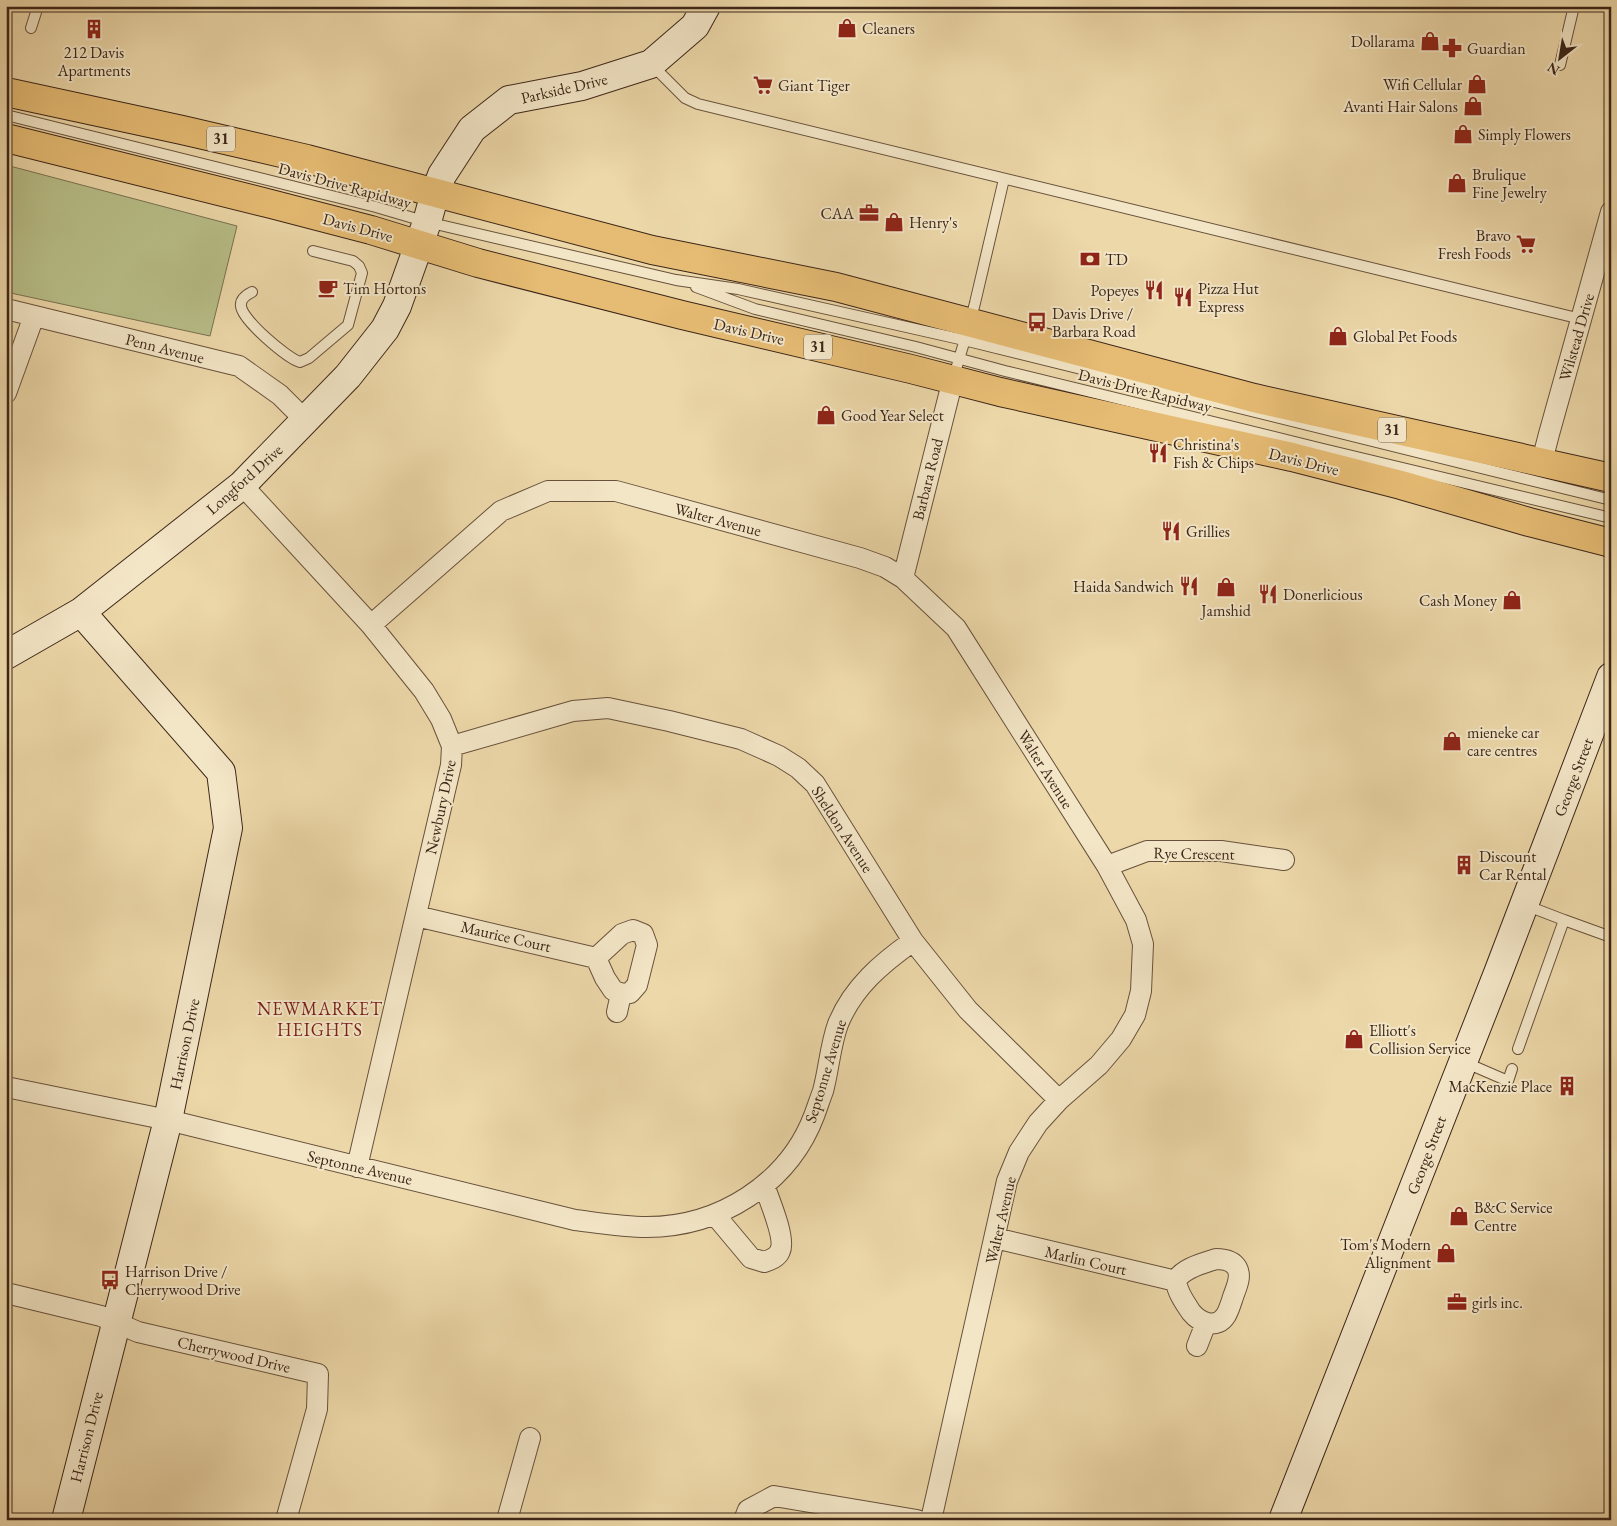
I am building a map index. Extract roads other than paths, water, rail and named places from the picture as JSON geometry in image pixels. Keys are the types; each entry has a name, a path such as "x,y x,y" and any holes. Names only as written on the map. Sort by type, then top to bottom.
{"main road":[{"name":"31","path":"6,92 211,136 652,250 836,287 967,331 1452,444 1611,478"},
{"name":"Davis Drive","path":"6,138 272,204 423,233 478,263 682,315 956,369 1000,392 1292,457 1611,543"}],"street":[{"name":"Parkside Drive","path":"423,233 442,175 472,129 509,100 582,86 651,64 695,26 706,6"},
{"name":"Wilstead Drive","path":"1542,462 1548,434 1611,212"},
{"name":"Longford Drive","path":"6,655 81,612 242,486 348,376 385,329 397,306 423,233"},
{"name":"Penn Avenue","path":"6,309 239,366 280,395 306,421"},
{"path":"6,392 34,316"},
{"name":"Barbara Road","path":"903,578 956,369"},
{"name":"Newbury Drive","path":"242,486 371,625 424,691 441,719 452,746 451,765 357,1166"},
{"name":"Walter Avenue","path":"371,625 501,512 548,491 616,491 860,558 885,567 903,578 956,628 1108,866 1136,920 1143,944 1144,965 1141,991 1135,1015 1121,1039 1100,1065 1059,1100 1038,1123 1018,1152 1007,1181 931,1520"},
{"name":"Harrison Drive","path":"66,1520 168,1120 228,828 221,772 81,612"},
{"name":"George Street","path":"1283,1520 1463,1062 1611,677"},
{"name":"Sheldon Avenue","path":"452,746 573,711 608,708 741,739 779,756 798,768 815,784 913,941 968,1010 1059,1100"},
{"name":"Rye Crescent","path":"1108,866 1147,851 1221,851 1284,860"},
{"name":"Maurice Court","path":"416,916 596,958"},
{"path":"633,930 644,934 647,945 637,985 619,1003 617,993 610,986 596,958 622,934 633,930"},
{"name":"Septonne Avenue","path":"6,1087 168,1120 575,1220 620,1226 676,1225 715,1215 746,1199 764,1185 784,1165 796,1150 813,1119 823,1091 838,1025 849,1002 875,970 913,941"},
{"path":"715,1215 752,1258 764,1262 776,1257 780,1252 782,1240 764,1185"},
{"name":"Marlin Court","path":"995,1238 1176,1281"},
{"path":"1216,1259 1229,1261 1238,1269 1238,1281 1226,1315 1217,1323 1206,1323 1194,1316 1176,1286 1176,1281 1186,1271 1216,1259"},
{"name":"Cherrywood Drive","path":"6,1293 101,1316 138,1332 318,1374 317,1409 286,1520"},
{"path":"1197,1346 1206,1323"},
{"path":"507,1520 530,1438"},
{"path":"744,1520 748,1510 774,1496 917,1520"}],"lane":[{"path":"31,28 38,6"},
{"path":"1560,65 1574,6"},
{"path":"651,64 685,98 698,104 1581,319"},
{"name":"Davis Drive Rapidway","path":"6,115 357,202 423,233 967,331 1611,500"},
{"path":"956,369 975,303 1004,179"},
{"path":"252,292 244,297 241,302 241,308 246,318 290,358 300,362 309,358 348,326 362,274 359,266 353,261 313,251"},
{"name":"Davis Drive Rapidway","path":"676,280 756,308 956,369 1309,446 1611,518"},
{"path":"1524,905 1611,937"},
{"path":"1518,1049 1564,920"},
{"path":"1463,1062 1508,1081 1512,1069"}],"place":[{"name":"Cleaners","path":"847,28"},
{"name":"212 Davis Apartments","path":"94,29"},
{"name":"Dollarama","path":"1430,41"},
{"name":"Guardian","path":"1452,48"},
{"name":"Wifi Cellular","path":"1477,84"},
{"name":"Giant Tiger","path":"763,85"},
{"name":"Avanti Hair Salons","path":"1473,106"},
{"name":"Simply Flowers","path":"1463,134"},
{"name":"Brulique Fine Jewelry","path":"1457,183"},
{"name":"CAA","path":"869,213"},
{"name":"Henry's","path":"894,222"},
{"name":"Bravo Fresh Foods","path":"1526,244"},
{"name":"TD","path":"1090,259"},
{"name":"Tim Hortons","path":"328,288"},
{"name":"Popeyes","path":"1154,290"},
{"name":"Pizza Hut Express","path":"1183,297"},
{"name":"Davis Drive / Barbara Road","path":"1037,322"},
{"name":"Global Pet Foods","path":"1338,336"},
{"name":"Good Year Select","path":"826,415"},
{"name":"Christina's Fish & Chips","path":"1158,453"},
{"name":"Grillies","path":"1171,531"},
{"name":"Haida Sandwich","path":"1189,586"},
{"name":"Jamshid","path":"1226,587"},
{"name":"Donerlicious","path":"1268,594"},
{"name":"Cash Money","path":"1512,600"},
{"name":"mieneke car care centres","path":"1452,741"},
{"name":"Discount Car Rental","path":"1464,865"},
{"name":"Elliott's Collision Service","path":"1354,1039"},
{"name":"MacKenzie Place","path":"1567,1086"},
{"name":"B&C Service Centre","path":"1459,1216"},
{"name":"Tom's Modern Alignment","path":"1446,1253"},
{"name":"Harrison Drive / Cherrywood Drive","path":"110,1280"},
{"name":"girls inc.","path":"1457,1302"}],"district":[{"name":"NEWMARKET HEIGHTS","path":"320,1019"}]}
